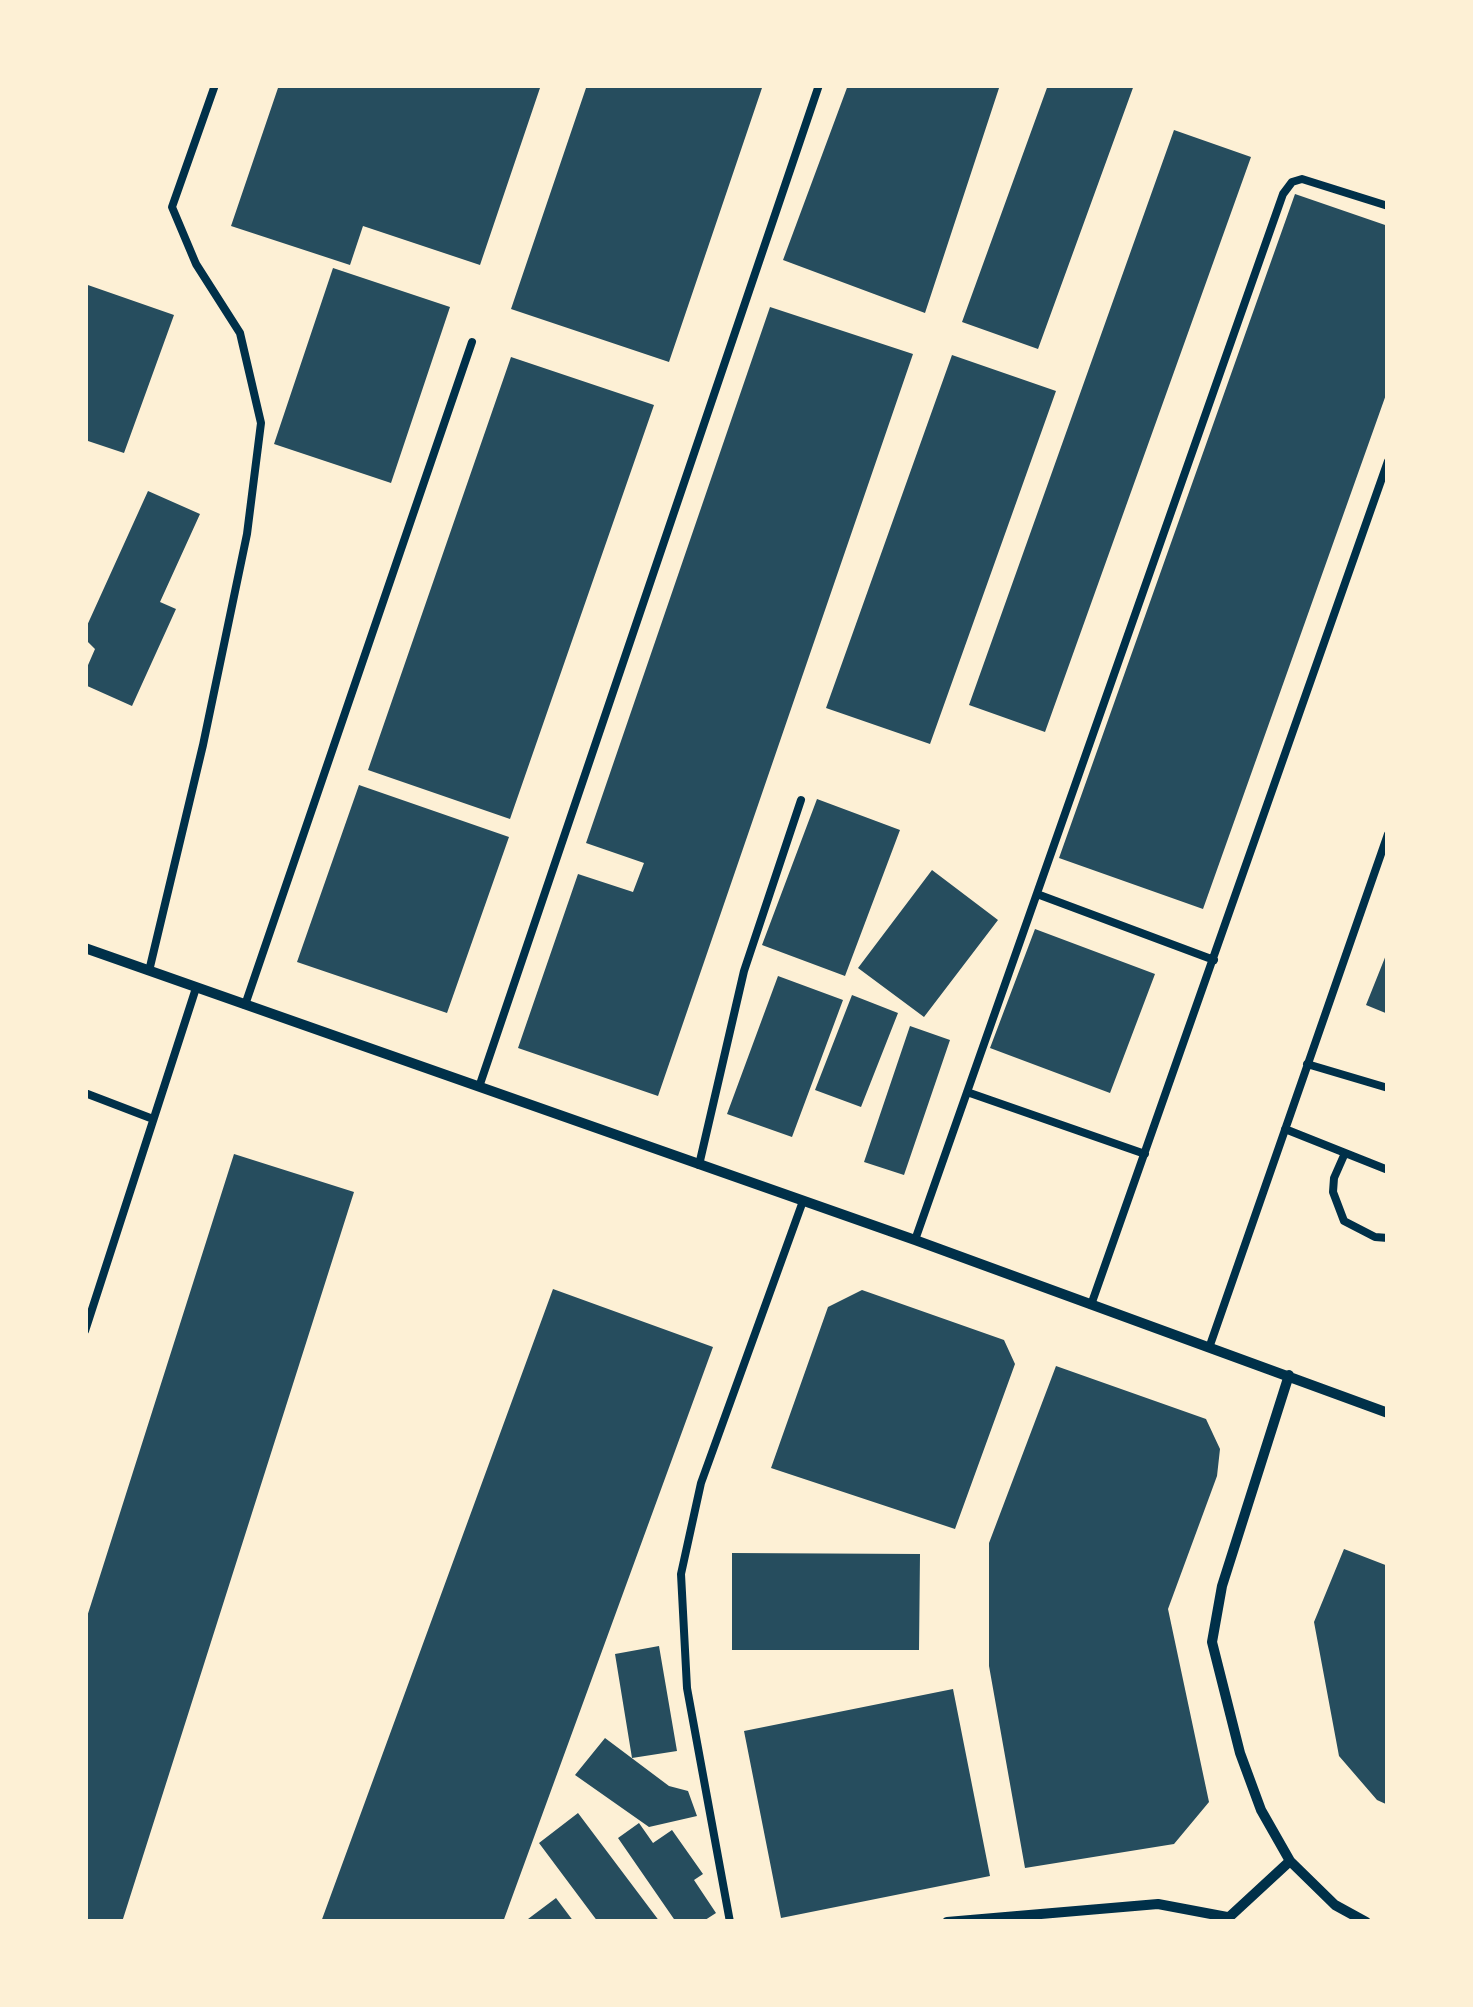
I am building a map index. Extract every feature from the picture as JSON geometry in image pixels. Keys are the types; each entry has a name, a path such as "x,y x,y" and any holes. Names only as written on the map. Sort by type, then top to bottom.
{"street":[{"path":"85,948 915,1240 1388,1413"},
{"path":"1289,1375 1222,1586 1212,1642 1240,1754 1261,1810 1290,1861 1335,1905 1366,1922"},
{"path":"947,1922 1158,1904 1226,1920 1290,1861"}],"lane":[{"path":"149,971 203,745 243,553 260,423 240,332 196,264 172,207 215,85"},
{"path":"479,1087 819,85"},
{"path":"915,1240 1284,194 1292,182 1302,179 1388,206"},
{"path":"245,1005 472,342"},
{"path":"1090,1306 1388,461"},
{"path":"700,1165 744,971 801,800"},
{"path":"1209,1348 1388,834"},
{"path":"1037,894 1214,960"},
{"path":"85,1330 196,988"},
{"path":"1307,1064 1388,1088"},
{"path":"967,1092 1145,1154"},
{"path":"85,1093 153,1120"},
{"path":"1285,1130 1388,1170"},
{"path":"1345,1152 1334,1178 1333,1192 1344,1221 1374,1238 1388,1238"},
{"path":"730,1922 687,1688 681,1574 700,1482 804,1201"}],"building":[{"path":"279,85 541,85 480,265 363,226 350,265 231,226"},
{"path":"587,85 763,85 669,362 511,309"},
{"path":"848,85 1000,85 925,313 783,260"},
{"path":"1048,85 1134,85 1038,349 962,322"},
{"path":"1174,130 1251,157 1045,732 969,705"},
{"path":"1295,194 1388,226 1388,389 1203,909 1059,858"},
{"path":"333,268 450,307 391,483 274,444"},
{"path":"85,284 174,315 124,453 85,440"},
{"path":"770,307 913,354 658,1096 518,1048 578,874 633,892 644,863 586,843"},
{"path":"952,355 1056,391 930,744 826,708"},
{"path":"511,357 654,405 510,819 368,770"},
{"path":"148,491 200,514 160,602 176,609 132,706 85,685 85,672 95,649 85,639 85,630"},
{"path":"359,785 509,837 447,1013 297,962"},
{"path":"817,799 900,830 845,976 762,945"},
{"path":"932,870 998,920 924,1017 858,968"},
{"path":"1035,929 1155,974 1110,1093 990,1048"},
{"path":"1388,950 1388,1014 1366,1005"},
{"path":"778,976 843,1000 792,1137 727,1114"},
{"path":"852,995 898,1013 861,1107 815,1090"},
{"path":"910,1026 950,1040 904,1175 864,1162"},
{"path":"234,1154 354,1192 122,1922 85,1922 85,1623"},
{"path":"553,1289 713,1347 503,1922 321,1922"},
{"path":"862,1290 1004,1340 1015,1364 955,1529 771,1468 828,1307"},
{"path":"1056,1366 1206,1419 1220,1449 1217,1476 1168,1609 1209,1802 1174,1844 1025,1868 989,1666 989,1543"},
{"path":"1344,1549 1388,1566 1388,1805 1377,1800 1339,1756 1314,1622"},
{"path":"732,1553 920,1554 919,1650 732,1650"},
{"path":"659,1646 677,1751 632,1758 615,1654"},
{"path":"953,1689 990,1876 781,1918 744,1731"},
{"path":"605,1738 669,1786 688,1791 697,1816 649,1827 575,1775"},
{"path":"578,1813 660,1922 598,1922 539,1843"},
{"path":"639,1823 653,1843 672,1830 703,1874 694,1880 716,1913 702,1922 676,1922 618,1838"},
{"path":"556,1898 574,1922 524,1922"}]}
